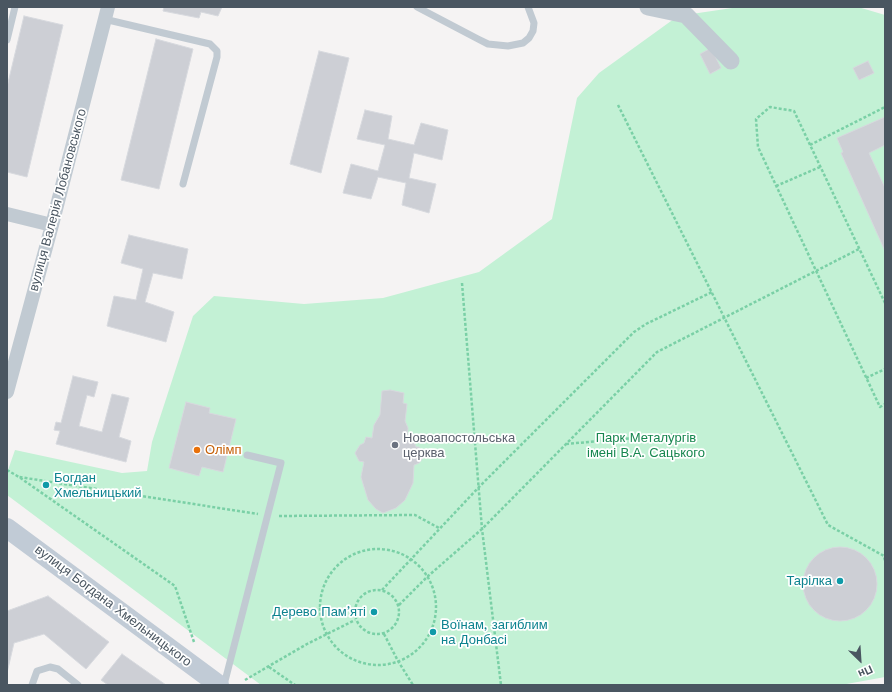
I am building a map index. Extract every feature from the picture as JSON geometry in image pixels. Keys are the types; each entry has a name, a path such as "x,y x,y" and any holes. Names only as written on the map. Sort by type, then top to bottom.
{"main road":[{"name":"вулиця Богдана Хмельницького","path":"7,528 219,685"}],"street":[{"path":"648,7 686,15 732,61"},
{"name":"вулиця Валерія Лобановського","path":"7,392 52,225 105,10"},
{"path":"7,214 52,225"}],"lane":[{"path":"7,40 15,7"},
{"path":"417,7 488,44 508,46 524,43 533,31 534,23 528,7"},
{"path":"105,10 210,44 217,51 183,184"},
{"path":"224,685 281,463 247,455"},
{"path":"32,685 37,671 50,666 58,669 78,685"}],"path":[{"path":"618,105 828,526 884,556 885,561"},
{"path":"810,145 885,107"},
{"path":"885,303 794,111 770,108 756,119 758,147 880,407 885,404"},
{"path":"776,186 820,167"},
{"path":"399,605 482,529 656,352 860,249"},
{"path":"462,284 482,529 501,685"},
{"path":"382,590 410,558 479,487 639,328 712,292"},
{"path":"866,378 885,369"},
{"path":"566,444 678,434"},
{"path":"7,470 19,476 175,586 194,642"},
{"path":"19,476 267,516 415,515 439,528"},
{"path":"369,550 392,551 410,558 428,577 435,598 434,620 430,631 417,650 398,661 376,665 354,659 335,646 328,635 321,616 322,594 325,583 339,565 348,558 369,550"},
{"path":"382,590 392,595 399,605 399,617 394,628 384,634 372,635 362,630 355,620 354,608 360,597 370,591 382,590"},
{"path":"245,680 307,644 328,635 355,620"},
{"path":"384,634 413,685"},
{"path":"269,667 295,685"}],"green space":[{"name":"Парк Металургів імені В.А. Сацького","path":"739,7 858,7 885,15 885,677 841,685 261,685 7,495 7,473 15,450 122,473 147,471 152,442 193,316 214,296 304,304 383,298 479,272 552,219 577,98 599,73 678,16"}],"building":[{"path":"164,7 222,7 218,16 201,12 199,18 163,11"},
{"path":"24,16 63,25 27,177 7,172 7,87"},
{"path":"156,39 193,49 159,189 121,180"},
{"path":"711,48 721,68 710,74 700,54"},
{"path":"319,51 349,58 321,173 290,164"},
{"path":"868,61 874,73 859,80 853,68"},
{"path":"365,110 392,116 388,139 414,145 421,123 448,130 442,160 414,153 409,178 436,184 429,213 402,205 406,183 378,177 371,199 343,193 351,164 378,171 385,145 357,139"},
{"path":"885,117 885,145 869,153 885,188 885,251 841,153 843,152 837,138"},
{"path":"129,235 188,249 182,279 153,273 145,302 174,312 166,342 107,326 114,296 136,300 143,269 121,263"},
{"path":"73,376 98,382 94,397 87,395 79,426 102,432 112,394 129,398 119,437 131,441 126,462 56,444 60,431 54,430 56,422 61,423"},
{"path":"390,390 404,393 403,403 407,404 405,421 408,428 407,440 413,440 416,447 419,447 423,458 419,463 414,465 413,483 405,500 396,508 383,513 376,509 368,500 361,477 364,462 359,461 355,453 360,445 364,443 366,437 372,438 374,425 380,415 382,391"},
{"path":"186,402 210,408 209,413 236,419 223,472 202,467 199,476 169,468"},
{"name":"Тарілка","path":"833,547 847,547 861,553 871,563 877,577 875,598 871,605 861,615 847,621 833,621 819,615 809,605 803,591 803,577 809,563 819,553"},
{"path":"48,596 109,642 86,669 44,634 14,643 7,673 7,611"},
{"path":"122,654 166,685 108,685 101,680"}],"place":[{"name":"Новоапостольська церква","path":"395,445"},
{"name":"Олімп","path":"197,450"},
{"name":"Богдан Хмельницький","path":"46,485"},
{"name":"Тарілка","path":"840,581"},
{"name":"Дерево Пам’яті","path":"374,612"},
{"name":"Воїнам, загиблим на Донбасі","path":"433,632"}]}
